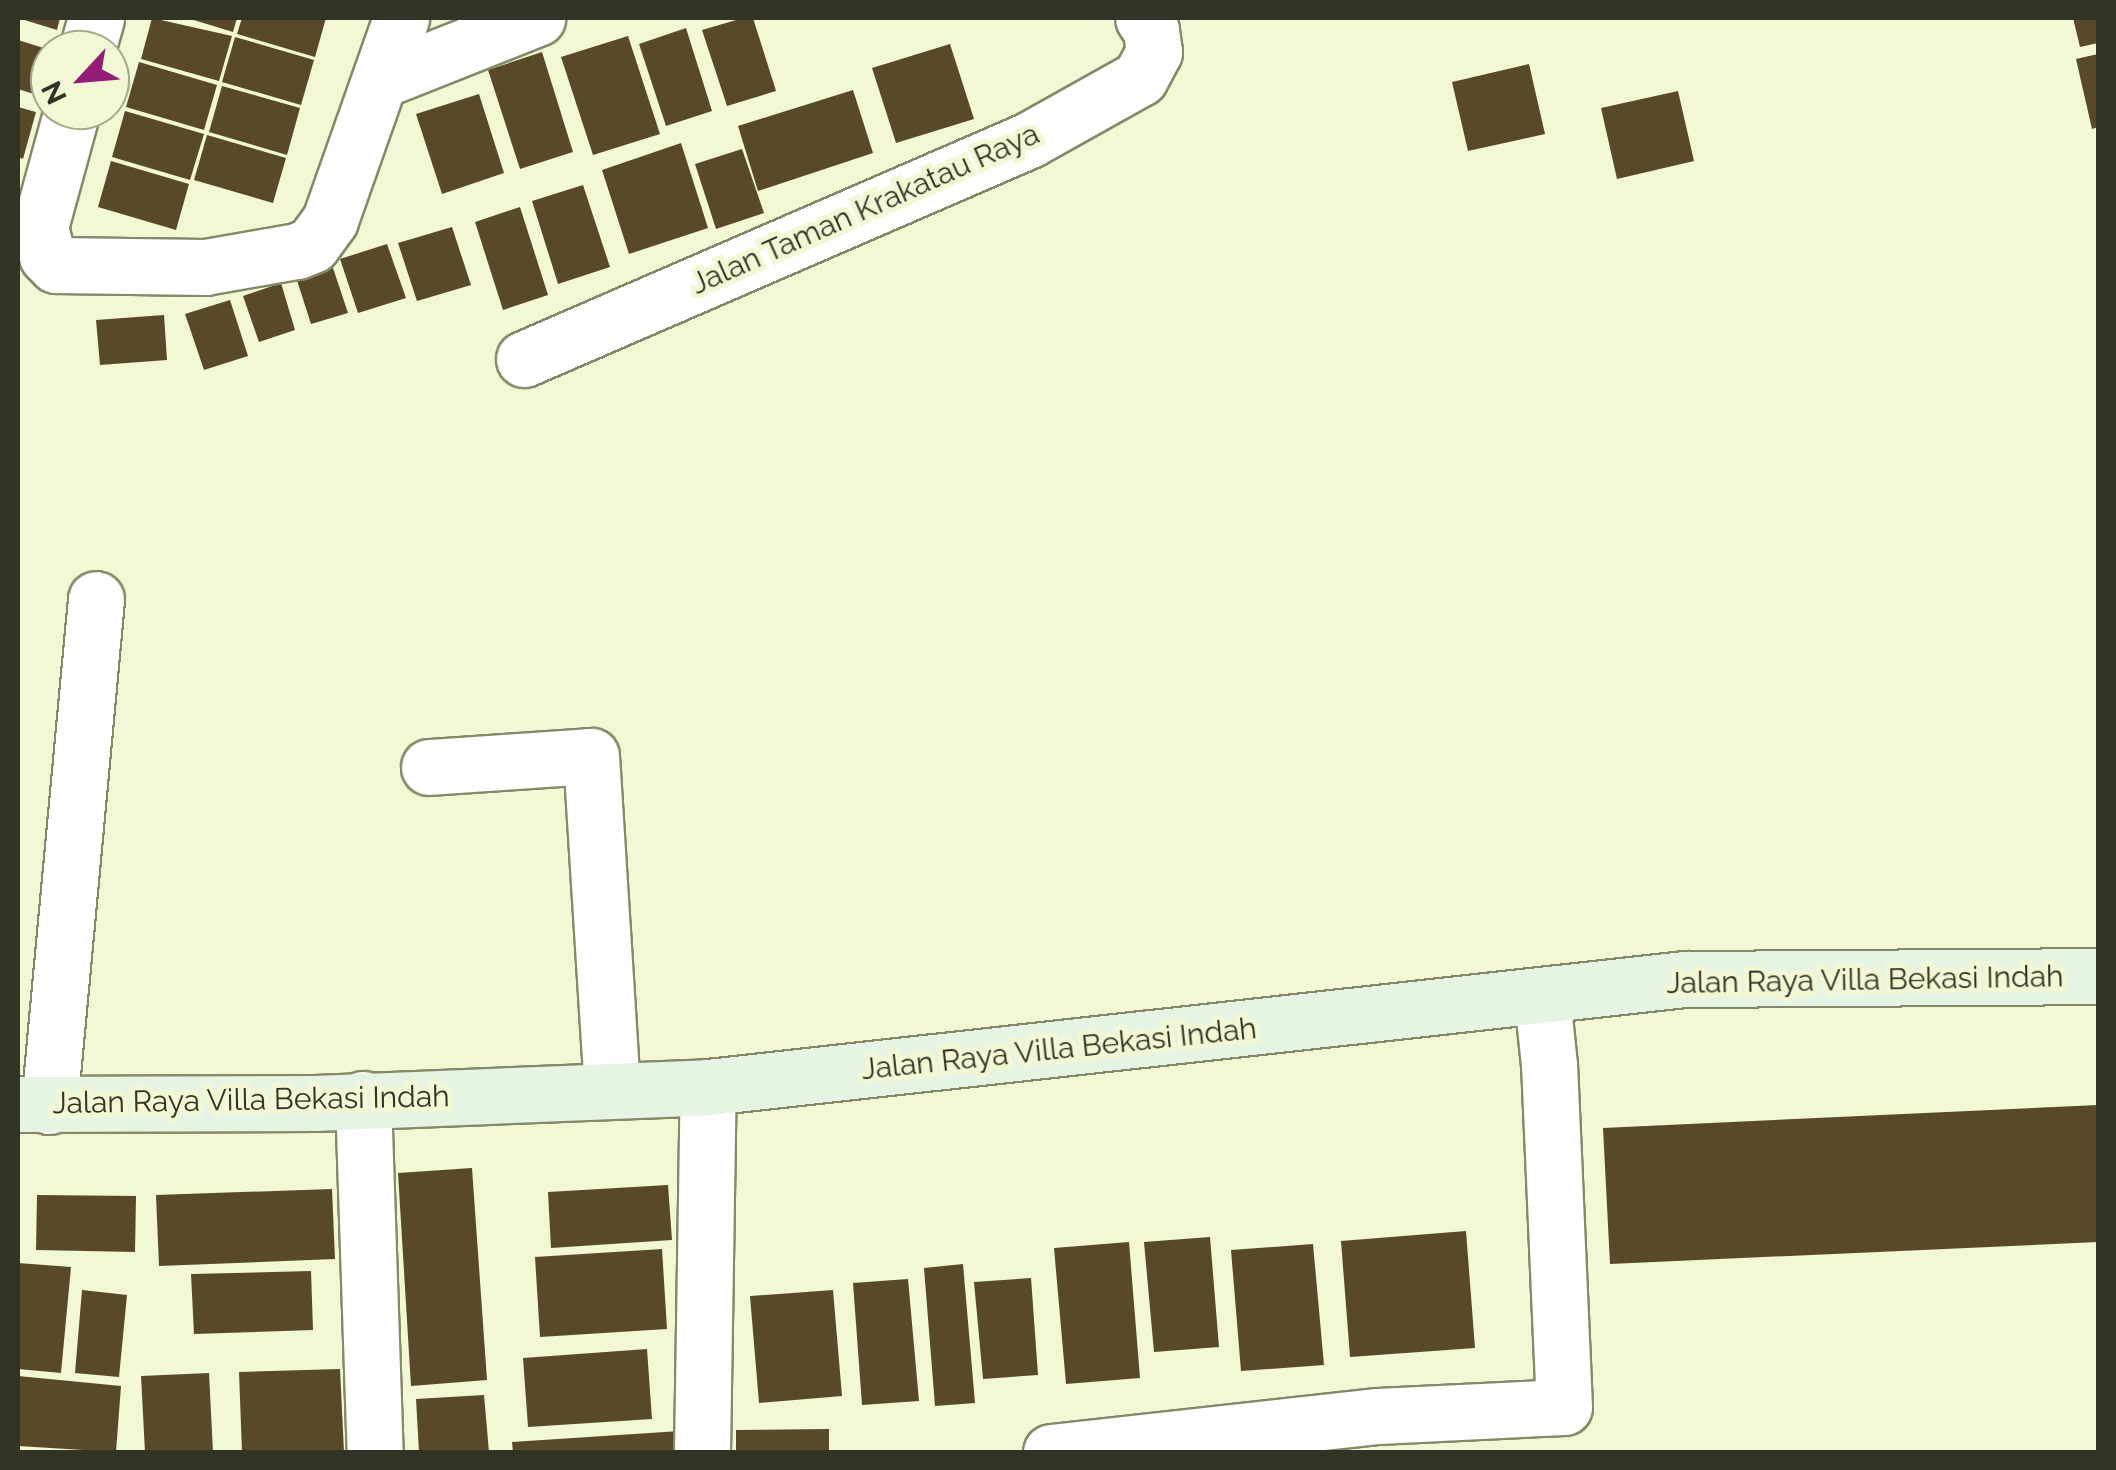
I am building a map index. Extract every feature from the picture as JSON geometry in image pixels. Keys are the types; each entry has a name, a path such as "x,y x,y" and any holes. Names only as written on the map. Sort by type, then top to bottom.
{"main road":[{"name":"Jalan Raya Villa Bekasi Indah","path":"33,1105 708,1087 1686,979 2098,976"}],"street":[{"path":"67,130 40,227 47,256 56,265 205,267 297,251 324,233 402,18"},
{"path":"383,79 537,18"},
{"name":"Jalan Taman Krakatau Raya","path":"524,359 1044,131 1140,78 1154,52 1151,30 1142,18"},
{"path":"33,1105 96,599"},
{"path":"429,766 591,756 612,1087"},
{"path":"1051,1452 1378,1434 1487,1414 1564,1407 1549,1065 1542,997"},
{"path":"702,1452 708,1087"},
{"path":"363,1099 374,1452"}],"building":[{"path":"18,18 60,18 57,30"},
{"path":"152,18 232,36 219,81 141,59"},
{"path":"187,18 237,18 233,32"},
{"path":"242,18 326,18 315,57 237,34"},
{"path":"753,18 776,91 727,106 702,30"},
{"path":"2073,18 2098,18 2098,43 2080,47"},
{"path":"686,28 712,111 666,126 639,44"},
{"path":"628,36 660,134 593,155 561,57"},
{"path":"235,37 314,60 301,105 222,82"},
{"path":"18,40 30,44 30,93 18,89"},
{"path":"950,44 974,119 896,143 872,68"},
{"path":"542,52 573,152 520,169 488,70"},
{"path":"2098,54 2098,127 2092,129 2076,59"},
{"path":"139,62 217,85 204,130 130,108"},
{"path":"1529,64 1545,134 1468,151 1452,82"},
{"path":"222,86 300,108 287,155 209,132"},
{"path":"853,90 873,153 758,191 738,126"},
{"path":"1678,91 1694,161 1617,179 1601,108"},
{"path":"479,94 504,173 442,194 416,114"},
{"path":"18,107 30,110 31,130 23,159 18,157"},
{"path":"130,112 204,134 190,180 112,157 120,130 130,130"},
{"path":"207,135 286,158 273,203 194,180"},
{"path":"681,143 708,228 629,254 602,170"},
{"path":"742,149 764,213 716,229 695,164"},
{"path":"111,161 189,184 176,230 98,207"},
{"path":"583,185 610,267 558,284 532,201"},
{"path":"520,207 548,295 503,310 475,222"},
{"path":"452,227 471,285 417,301 398,243"},
{"path":"387,244 406,298 358,313 340,259"},
{"path":"330,259 348,313 311,324 294,271"},
{"path":"281,283 295,330 259,342 243,296"},
{"path":"230,300 248,356 204,370 185,314"},
{"path":"164,315 167,360 100,365 96,320"},
{"path":"2098,1105 2098,1242 1610,1264 1603,1128"},
{"path":"472,1168 487,1380 411,1386 398,1173"},
{"path":"668,1185 672,1240 551,1248 548,1192"},
{"path":"332,1189 335,1259 159,1266 156,1195"},
{"path":"37,1195 136,1196 135,1252 36,1250"},
{"path":"1466,1231 1475,1348 1350,1357 1341,1241"},
{"path":"1210,1237 1219,1347 1154,1352 1144,1242"},
{"path":"1129,1242 1140,1378 1066,1384 1054,1248"},
{"path":"1313,1244 1324,1365 1241,1371 1231,1250"},
{"path":"662,1249 667,1329 540,1337 535,1257"},
{"path":"18,1263 71,1267 61,1373 18,1369"},
{"path":"963,1264 975,1403 935,1406 924,1268"},
{"path":"311,1271 313,1330 194,1334 191,1274"},
{"path":"1031,1278 1038,1375 983,1379 974,1282"},
{"path":"908,1279 919,1401 862,1405 853,1283"},
{"path":"82,1290 127,1295 119,1377 75,1373"},
{"path":"833,1290 842,1396 759,1403 750,1296"},
{"path":"647,1349 652,1419 528,1427 523,1358"},
{"path":"340,1369 344,1452 242,1452 239,1372"},
{"path":"209,1373 213,1452 145,1452 141,1376"},
{"path":"18,1376 121,1386 116,1452 18,1446"},
{"path":"484,1395 489,1452 419,1452 416,1399"},
{"path":"829,1429 829,1452 736,1452 736,1430"},
{"path":"680,1431 682,1452 513,1452 512,1442"}]}
